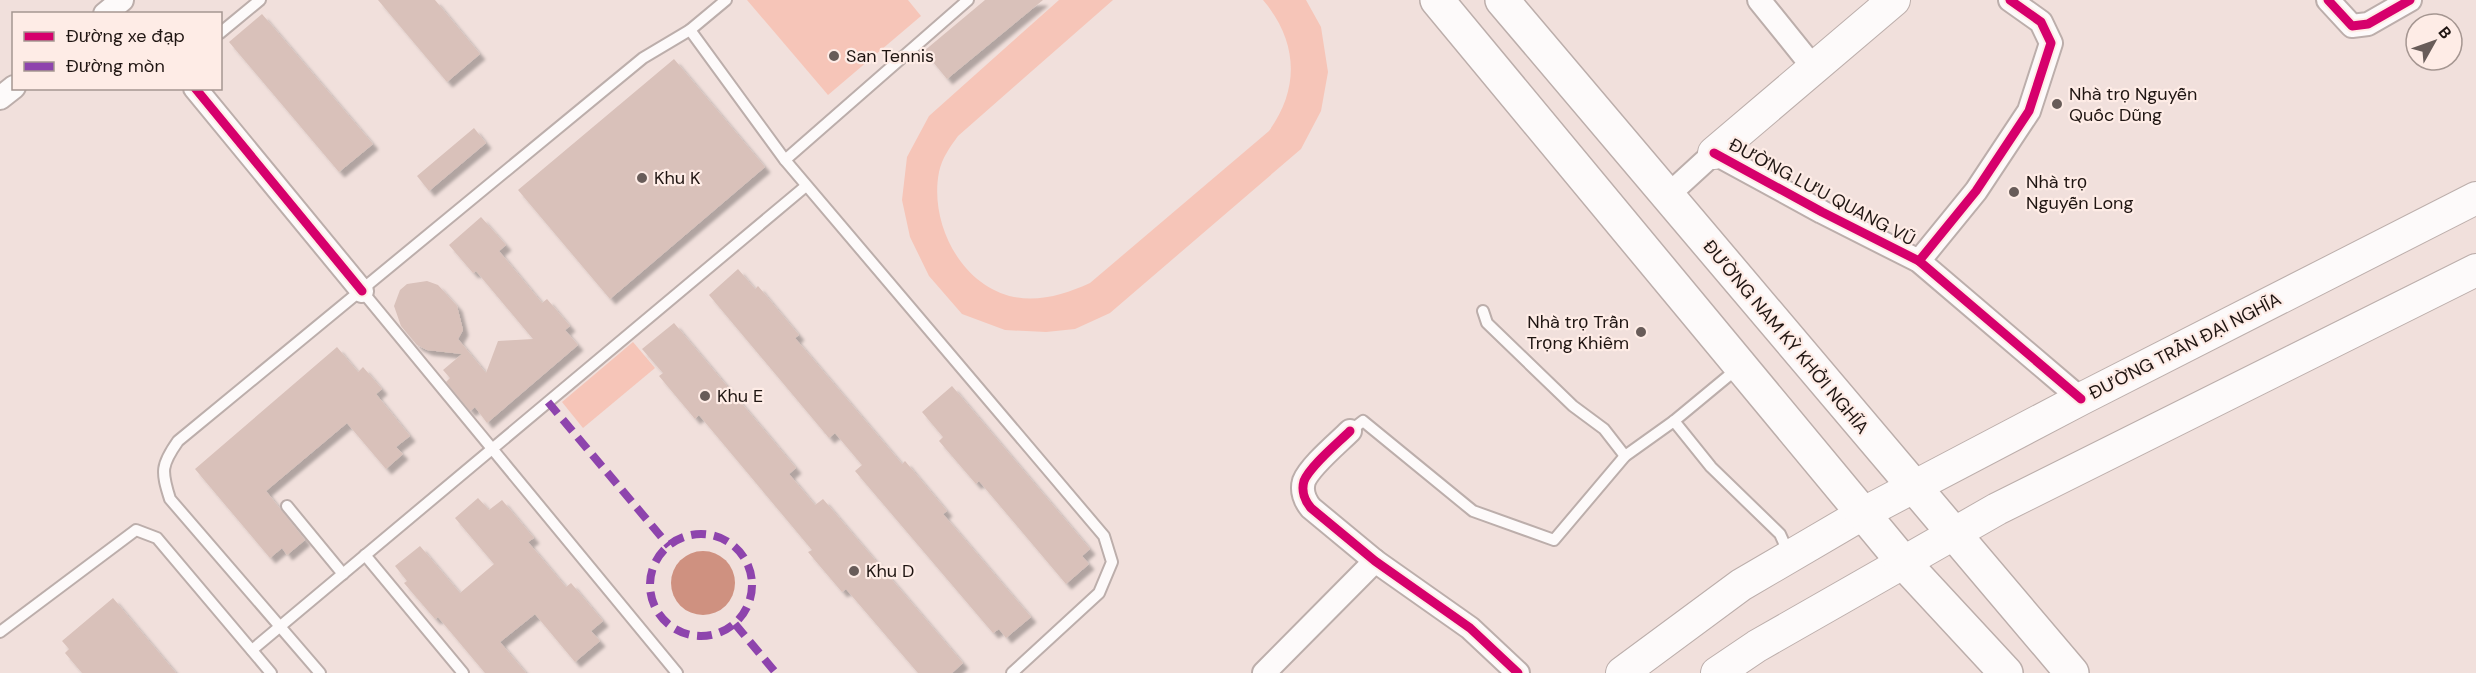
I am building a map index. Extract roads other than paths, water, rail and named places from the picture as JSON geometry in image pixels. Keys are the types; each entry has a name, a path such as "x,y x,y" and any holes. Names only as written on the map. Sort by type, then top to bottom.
{"main road":[{"path":"1437,0 1904,563 2006,673"},
{"name":"ĐƯỜNG NAM KỲ KHỞI NGHĨA","path":"1502,0 1912,487 2072,673"},
{"path":"1714,153 1894,0"},
{"name":"ĐƯỜNG TRẦN ĐẠI NGHĨA","path":"1622,673 1741,585 1864,513 2080,399 2476,198"},
{"path":"1717,673 1757,646 1997,509 2462,277"}],"street":[{"path":"107,12 121,0 130,12"},
{"path":"1759,0 1813,67"},
{"path":"1919,261 1976,190 2029,111 2051,43 2041,22 2010,0"},
{"path":"2328,0 2352,26 2368,24 2410,0"},
{"path":"0,98 12,89"},
{"path":"197,90 362,291"},
{"path":"1667,196 1714,153"},
{"name":"ĐƯỜNG LƯU QUANG VŨ","path":"1714,153 1822,212 1919,261 2080,399"},
{"path":"1350,431 1304,482 1303,491 1311,508 1375,561 1470,628 1518,673"},
{"path":"1264,673 1375,561"}],"lane":[{"path":"222,31 260,0"},
{"path":"321,673 170,499 164,480 165,460 178,441 643,58 690,30 726,0"},
{"path":"785,160 968,0"},
{"path":"690,30 806,186 1104,536 1112,562 1099,593 1012,673"},
{"path":"252,650 806,186"},
{"path":"362,291 677,673"},
{"path":"1483,311 1487,323 1574,405 1604,429 1625,456"},
{"path":"1350,431 1364,421 1473,512 1554,540 1625,456 1674,421 1741,365"},
{"path":"1674,421 1711,467 1780,534 1790,556"},
{"path":"287,506 343,574"},
{"path":"0,632 136,530 157,538 271,673"},
{"path":"365,555 463,673"}],"place":[{"name":"San Tennis","path":"834,56"},
{"name":"Nhà trọ Nguyễn Quốc Dũng","path":"2057,104"},
{"name":"Khu K","path":"642,178"},
{"name":"Nhà trọ Nguyễn Long","path":"2014,192"},
{"name":"Nhà trọ Trần Trọng Khiêm","path":"1641,332"},
{"name":"Khu E","path":"705,396"},
{"name":"Khu D","path":"854,571"}]}
